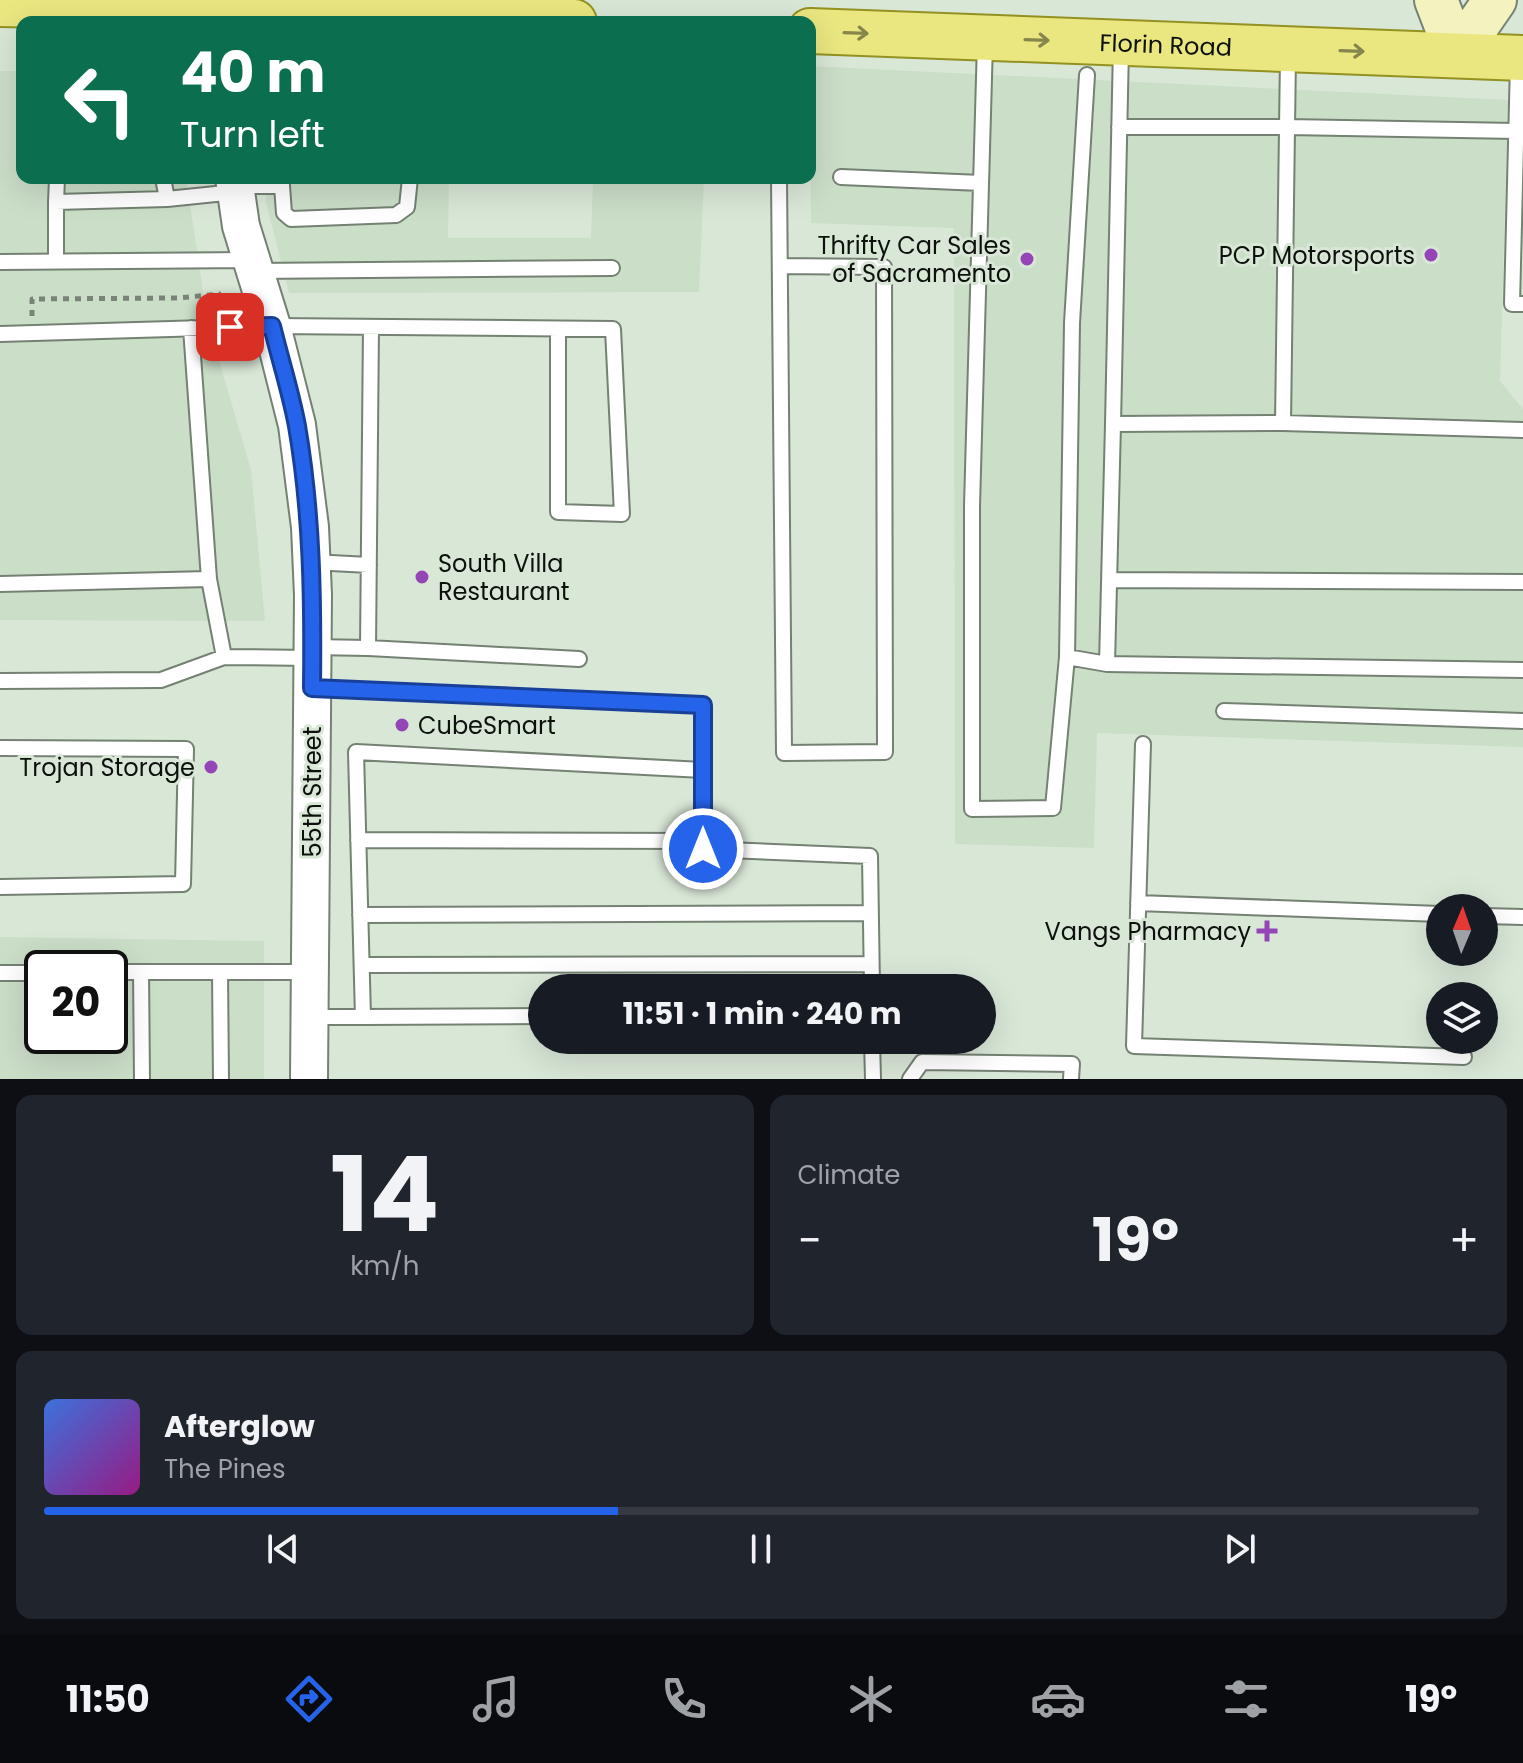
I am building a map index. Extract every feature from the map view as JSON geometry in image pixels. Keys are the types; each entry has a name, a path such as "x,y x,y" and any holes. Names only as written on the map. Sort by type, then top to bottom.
{"main road":[{"path":"1436,0 1457,55"},
{"path":"1457,55 1495,0"},
{"path":"0,4 339,16"},
{"name":"Florin Road","path":"816,31 1521,58"}],"street":[{"name":"55th Street","path":"235,185 241,226 272,326 297,425 310,527 309,1079"}],"lane":[{"path":"985,38 972,506 972,809 1053,808 1067,657 1072,323 1087,75"},
{"path":"1107,664 1121,42"},
{"path":"1283,423 1288,49"},
{"path":"1518,304 1517,131 1521,58"},
{"path":"1119,127 1517,131"},
{"path":"841,177 981,183"},
{"path":"56,262 57,184"},
{"path":"164,184 167,199"},
{"path":"282,184 284,213 291,219 396,215 407,207 409,184"},
{"path":"779,184 784,753 885,752 884,267 780,266"},
{"path":"56,202 167,199 235,185"},
{"path":"0,262 612,268"},
{"path":"0,334 272,326 613,329 622,514 558,512 558,329"},
{"path":"368,648 371,327"},
{"path":"191,328 209,579 224,657"},
{"path":"1113,424 1283,423 1523,430"},
{"path":"311,562 369,565"},
{"path":"0,584 209,579"},
{"path":"1109,580 1523,582"},
{"path":"312,664 368,648 579,659"},
{"path":"0,681 161,680 224,657 703,705 703,849 870,856 871,974"},
{"path":"1067,657 1107,664 1523,670"},
{"path":"1224,711 1523,721"},
{"path":"1143,744 1134,1046 1464,1057"},
{"path":"0,748 186,749 183,884 0,887"},
{"path":"363,1017 356,752 703,770"},
{"path":"358,840 703,841"},
{"path":"1138,903 1426,913"},
{"path":"360,915 871,913"},
{"path":"1498,916 1523,917"},
{"path":"362,965 871,964"},
{"path":"128,972 310,972"},
{"path":"141,972 142,1079"},
{"path":"220,972 221,1079"},
{"path":"0,973 24,973"},
{"path":"310,1017 528,1016"},
{"path":"872,1054 873,1079"},
{"path":"910,1079 922,1062 1072,1064 1071,1079"}],"path":[{"path":"21,317 33,316 32,299 177,298 221,294"}],"shaded area":[{"path":"816,66 1508,100 1500,381 1523,409 1523,747 1097,733 1094,848 955,844 954,228 811,223 811,184 816,184"},
{"path":"0,71 16,71 16,184 187,184 207,319 251,470 265,621 0,620"},
{"path":"265,184 449,184 448,238 591,238 593,184 704,184 699,292 289,293 266,202"},
{"path":"0,937 264,941 264,1079 0,1079"}],"place":[{"name":"PCP Motorsports","path":"1431,255"},
{"name":"Thrifty Car Sales of Sacramento","path":"1027,259"},
{"name":"South Villa Restaurant","path":"422,577"},
{"name":"CubeSmart","path":"402,725"},
{"name":"Trojan Storage","path":"211,767"},
{"name":"Vangs Pharmacy","path":"1267,931"}],"route":[{"path":"230,327 272,326 297,425 310,527 312,688 703,705 703,849"}]}
